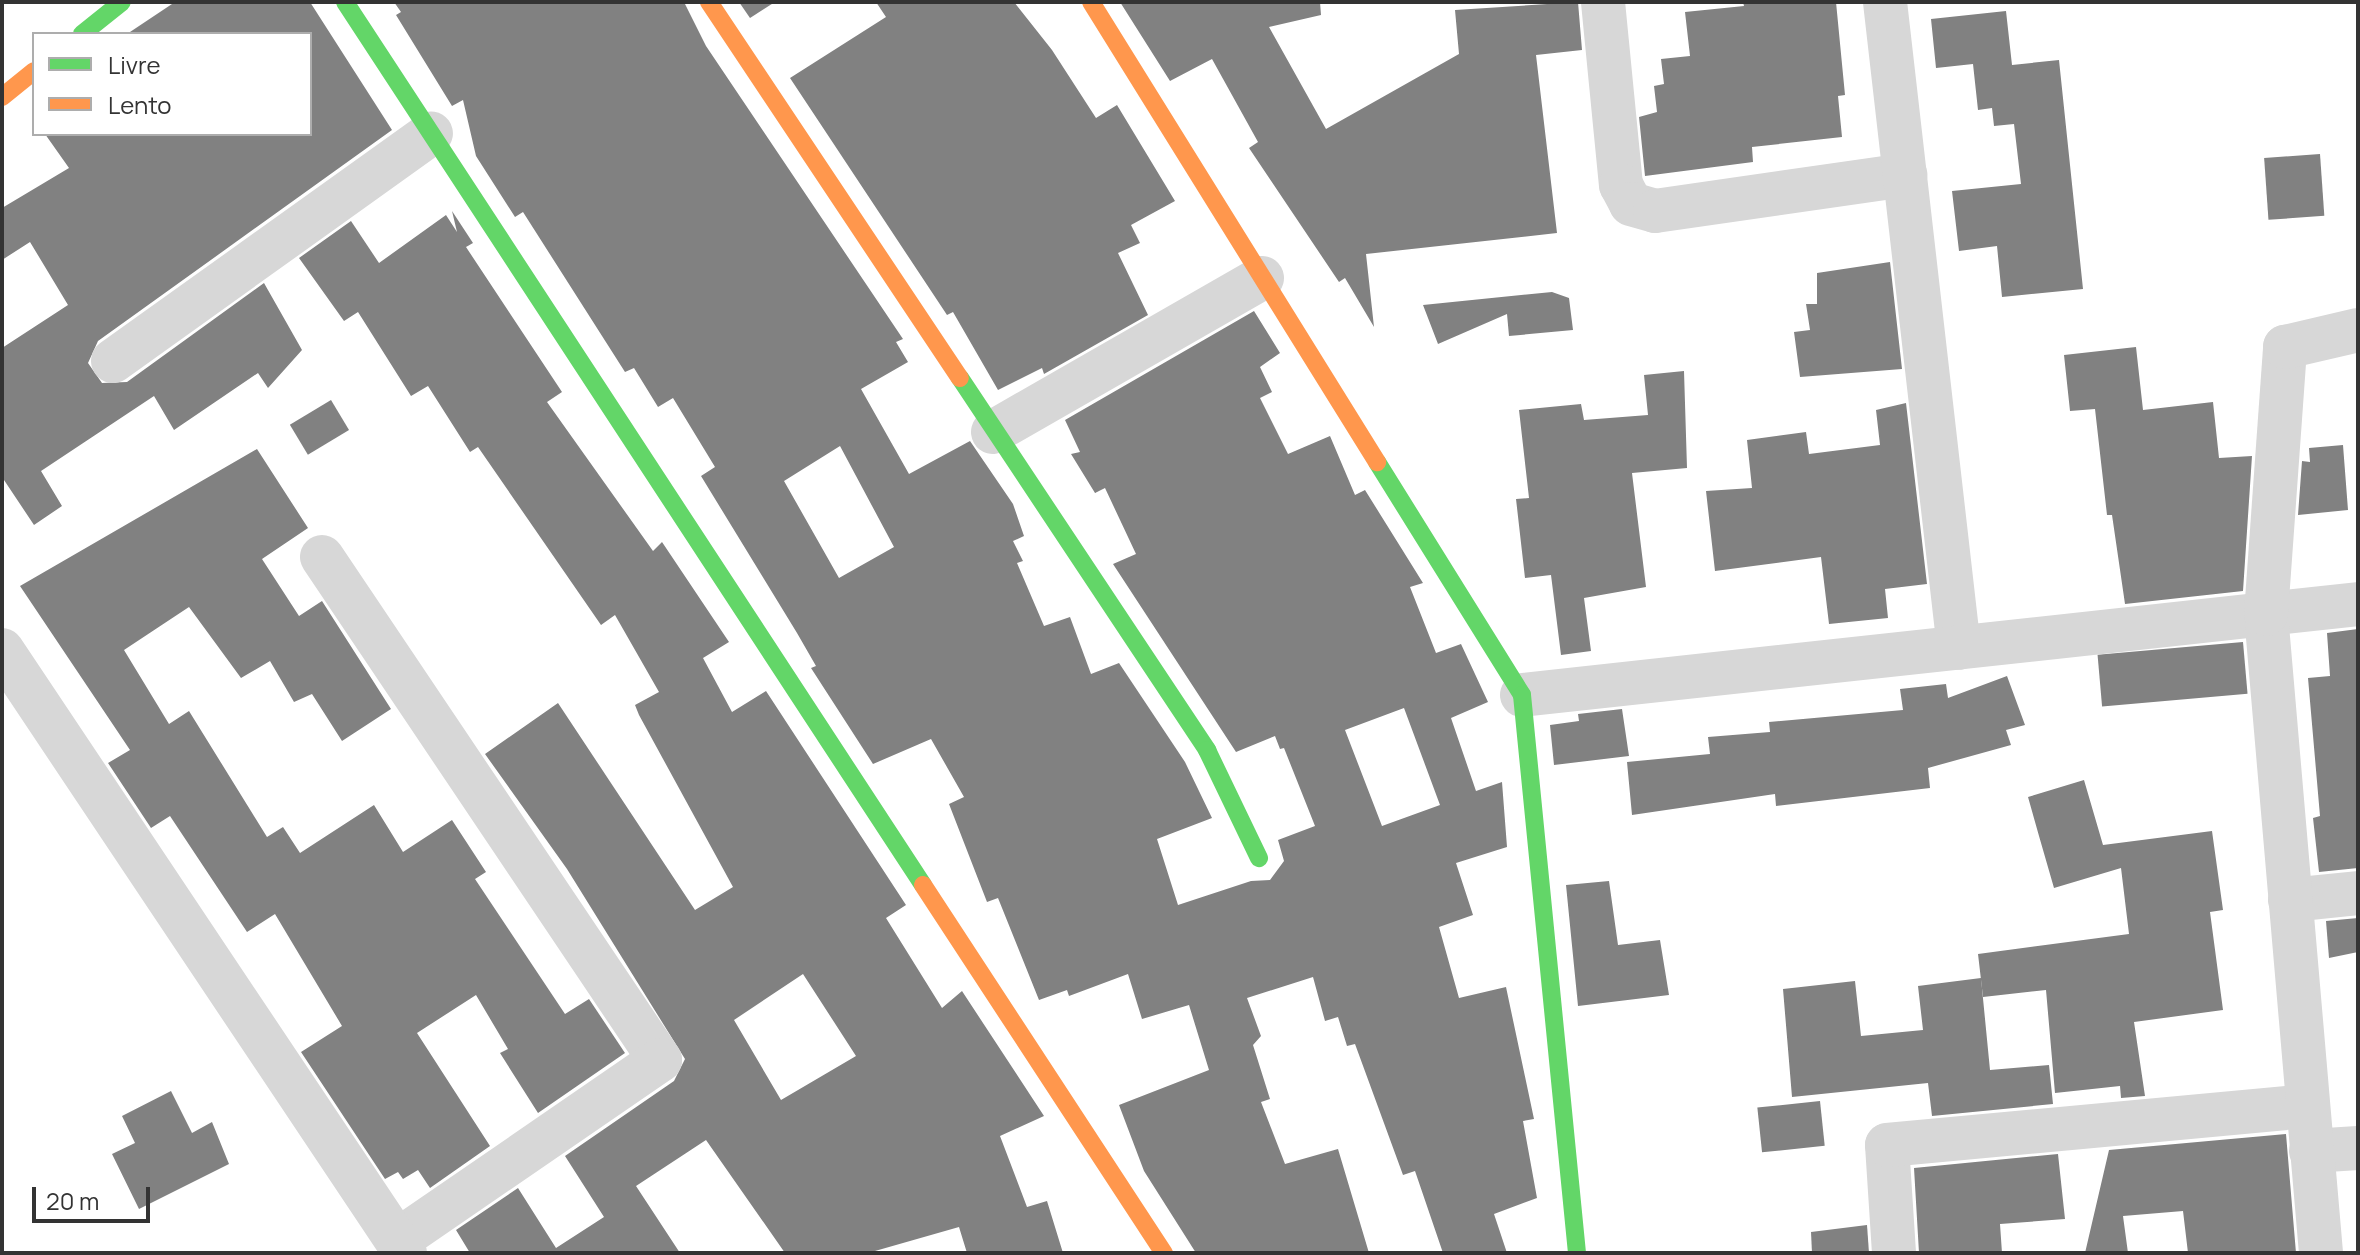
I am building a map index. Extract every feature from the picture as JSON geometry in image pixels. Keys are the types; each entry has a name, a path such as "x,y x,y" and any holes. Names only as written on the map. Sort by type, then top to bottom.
{"street":[{"path":"84,32 122,2"},
{"path":"345,2 1164,1253"},
{"path":"709,2 1207,750 1259,858"},
{"path":"1091,2 1522,695 1577,1253"},
{"path":"1603,2 1621,185 1631,204 1655,211 1905,175"},
{"path":"1885,2 1959,648"},
{"path":"2,97 32,73"},
{"path":"113,361 431,133"},
{"path":"993,432 1262,278"},
{"path":"2321,1253 2266,614 2285,347 2358,330"},
{"path":"2,650 401,1247 660,1060 322,557"},
{"path":"1522,695 2358,604"},
{"path":"2290,900 2358,893"},
{"path":"1894,1253 1887,1145 2307,1106"},
{"path":"2311,1151 2358,1148"}],"building":[{"path":"175,2 310,2 392,130 98,341 88,363 102,383 127,382 264,283 302,350 268,388 258,373 174,430 154,396 41,471 62,506 34,525 2,477 2,348 68,305 30,242 2,260 2,208 69,168 46,136 312,136 312,32 130,32"},
{"path":"394,2 684,2 706,46 903,339 896,342 908,362 861,389 909,474 970,441 1013,504 1024,536 1013,541 1023,561 1017,563 1044,626 1070,617 1091,674 1119,663 1185,762 1212,818 1157,839 1178,905 1251,881 1270,880 1284,861 1278,840 1315,826 1284,748 1280,749 1275,736 1236,752 1113,564 1136,554 1105,488 1095,493 1071,454 1080,452 1065,420 1254,311 1280,353 1260,367 1272,392 1260,398 1288,454 1330,436 1355,495 1365,490 1423,583 1410,587 1436,653 1461,644 1488,702 1451,718 1476,791 1502,782 1507,847 1456,863 1473,915 1439,927 1459,998 1506,987 1534,1119 1523,1121 1537,1198 1494,1214 1507,1253 1443,1253 1415,1171 1403,1175 1355,1044 1347,1046 1338,1017 1325,1021 1313,977 1247,998 1261,1036 1253,1045 1270,1099 1261,1102 1285,1164 1338,1149 1369,1253 1196,1253 1144,1171 1119,1105 1209,1070 1189,1005 1142,1019 1128,974 1069,996 1067,990 1039,1000 998,898 987,902 949,804 964,797 931,739 873,764 811,668 816,666 701,476 715,467 673,398 658,407 634,368 625,372 523,212 515,217 476,156 463,100 452,106 396,15 401,12","holes":["840,446 894,547 839,578 784,481","1404,708 1440,805 1382,826 1345,730"]},
{"path":"739,2 775,2 750,18"},
{"path":"876,2 1014,2 1052,50 1096,118 1117,105 1175,201 1131,225 1140,243 1118,253 1148,315 1044,374 1042,368 998,390 953,312 947,315 790,78 886,17"},
{"path":"1120,2 1320,2 1321,15 1269,27 1326,129 1459,54 1455,10 1578,2 1582,50 1536,55 1557,233 1366,254 1374,327 1345,278 1339,282 1249,148 1258,142 1212,59 1170,81"},
{"path":"1743,2 1836,2 1845,95 1838,96 1842,137 1752,147 1753,162 1645,176 1639,117 1657,112 1654,86 1664,84 1661,59 1690,56 1685,12 1744,6"},
{"path":"2006,11 2012,65 2059,60 2083,289 2002,297 1997,246 1959,251 1952,191 2021,184 2014,124 1994,126 1992,108 1978,110 1973,64 1936,68 1931,19"},
{"path":"2320,154 2324,216 2268,220 2264,158"},
{"path":"452,211 473,243 466,247 562,392 547,402 653,551 662,542 729,642 703,658 732,712 766,691 906,905 886,918 942,1008 962,991 1044,1116 1000,1136 1027,1207 1047,1201 1063,1253 967,1253 959,1227 868,1253 785,1253 706,1140 636,1186 680,1253 470,1253 456,1230 518,1188 556,1248 604,1217 565,1156 674,1081 685,1059 567,869 485,754 558,703 695,910 733,887 639,715 635,705 659,692 615,615 601,625 478,447 470,452 428,386 411,396 358,312 344,321 299,258 351,221 379,263 446,215 457,232","holes":["803,974 856,1056 781,1100 734,1020"]},
{"path":"1890,262 1902,369 1800,377 1794,332 1810,330 1806,304 1817,304 1817,273"},
{"path":"1552,292 1569,298 1573,330 1509,336 1507,314 1438,344 1423,305"},
{"path":"2136,347 2143,410 2213,402 2219,458 2252,456 2243,591 2125,604 2112,515 2107,515 2095,409 2070,411 2064,355"},
{"path":"1684,371 1687,468 1632,473 1646,587 1584,598 1591,651 1561,655 1551,575 1525,578 1516,499 1529,498 1519,410 1581,404 1584,420 1648,415 1644,375"},
{"path":"331,400 349,430 308,455 290,425"},
{"path":"1906,403 1927,584 1885,589 1888,618 1829,624 1821,557 1715,571 1706,491 1752,488 1747,440 1806,432 1809,454 1880,445 1876,410"},
{"path":"2343,445 2348,510 2298,515 2302,461 2310,462 2309,448"},
{"path":"257,449 308,528 262,559 299,616 322,601 391,709 342,741 312,694 294,702 270,661 241,678 189,607 124,650 169,724 189,711 267,837 283,827 300,853 374,805 403,852 452,820 486,872 475,879 565,1014 589,999 625,1053 538,1113 500,1053 508,1049 476,995 417,1033 490,1146 430,1188 418,1170 403,1179 398,1172 385,1179 301,1052 342,1026 275,914 247,932 170,816 151,828 108,763 130,750 20,586"},
{"path":"2358,629 2358,868 2319,872 2313,818 2320,816 2308,678 2330,676 2327,633"},
{"path":"2243,642 2248,694 2102,707 2098,655"},
{"path":"2007,676 2025,725 2006,730 2011,745 1928,768 1930,788 1776,806 1775,794 1632,815 1627,762 1710,754 1708,737 1770,732 1769,722 1903,710 1900,689 1946,684 1948,698"},
{"path":"1622,709 1629,756 1554,765 1550,725 1579,721 1578,714"},
{"path":"2084,780 2103,845 2212,831 2223,910 2210,912 2223,1010 2134,1022 2145,1096 2121,1098 2120,1086 2055,1093 2046,990 1983,997 1978,954 2129,934 2121,868 2054,888 2028,797"},
{"path":"1609,881 1618,945 1660,940 1669,995 1578,1006 1566,885"},
{"path":"2358,918 2358,952 2329,958 2326,921"},
{"path":"1981,978 1990,1070 2049,1065 2053,1104 1932,1116 1928,1083 1792,1097 1783,989 1855,981 1861,1036 1923,1030 1918,986"},
{"path":"171,1091 192,1133 212,1122 229,1164 139,1209 112,1154 135,1143 122,1116"},
{"path":"1820,1101 1825,1146 1762,1152 1757,1108"},
{"path":"2286,1134 2296,1253 2188,1253 2183,1211 2123,1216 2128,1253 2085,1253 2109,1150"},
{"path":"2058,1154 2065,1219 2000,1224 2002,1253 1919,1253 1914,1168"},
{"path":"1867,1225 1869,1253 1812,1253 1811,1232"}],"traffic: fast":[{"path":"84,32 122,2"},
{"path":"345,2 923,885"},
{"path":"960,378 1207,750 1259,858"},
{"path":"1377,462 1522,695 1577,1253"}],"traffic: slow":[{"path":"709,2 960,378"},
{"path":"1091,2 1377,462"},
{"path":"2,97 32,73"},
{"path":"923,885 1164,1253"}]}
